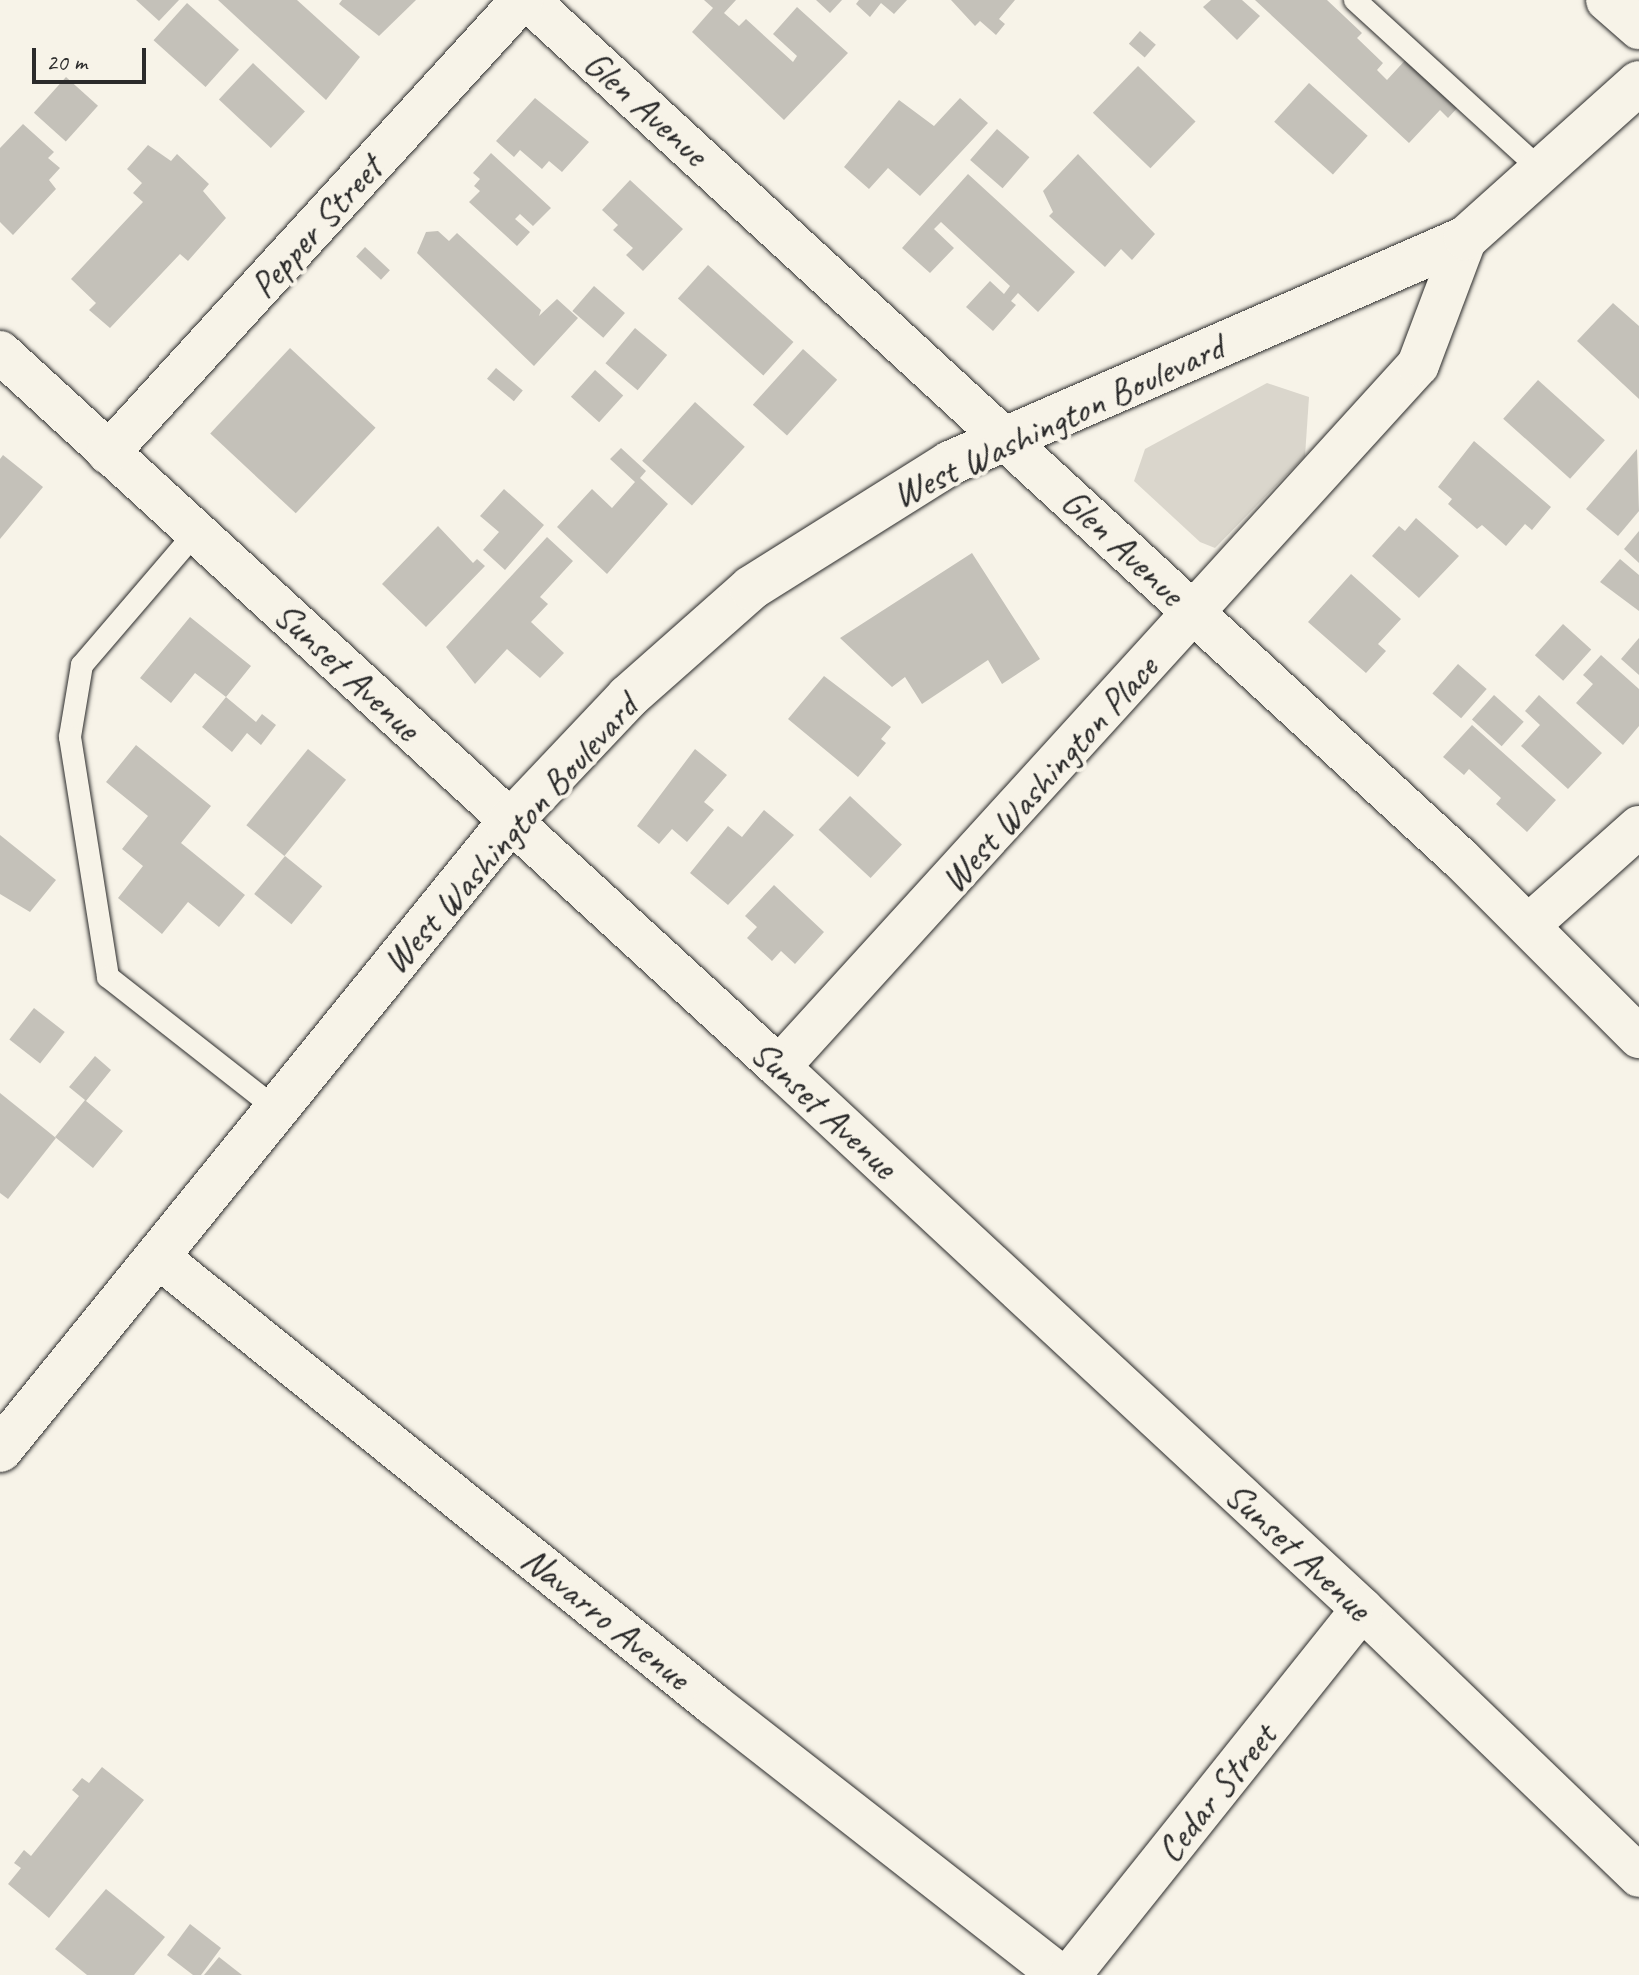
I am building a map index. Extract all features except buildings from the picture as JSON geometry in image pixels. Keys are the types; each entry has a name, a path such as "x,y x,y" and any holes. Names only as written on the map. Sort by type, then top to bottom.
{"main road":[{"name":"West Washington Boulevard","path":"0,1450 508,824 628,697 751,588 882,502 1007,437 1466,238 1639,83"}],"street":[{"name":"Glen Avenue","path":"525,0 1007,437 1530,924 1639,1037"},
{"name":"Pepper Street","path":"108,453 525,0"},
{"path":"1607,0 1639,28"},
{"name":"West Washington Place","path":"779,1067 1418,365 1466,238"},
{"name":"Sunset Avenue","path":"0,352 197,531 508,824 779,1067 1362,1609 1639,1876"},
{"path":"1530,924 1639,827"},
{"name":"Navarro Avenue","path":"157,1256 714,1705 1059,1975"},
{"name":"Cedar Street","path":"1070,1975 1362,1609"}],"lane":[{"path":"1355,0 1542,171"},
{"path":"197,531 82,665 70,737 108,977 275,1108"}],"shaded area":[{"path":"1267,383 1309,397 1305,456 1215,548 1200,542 1134,481 1145,449"}]}
